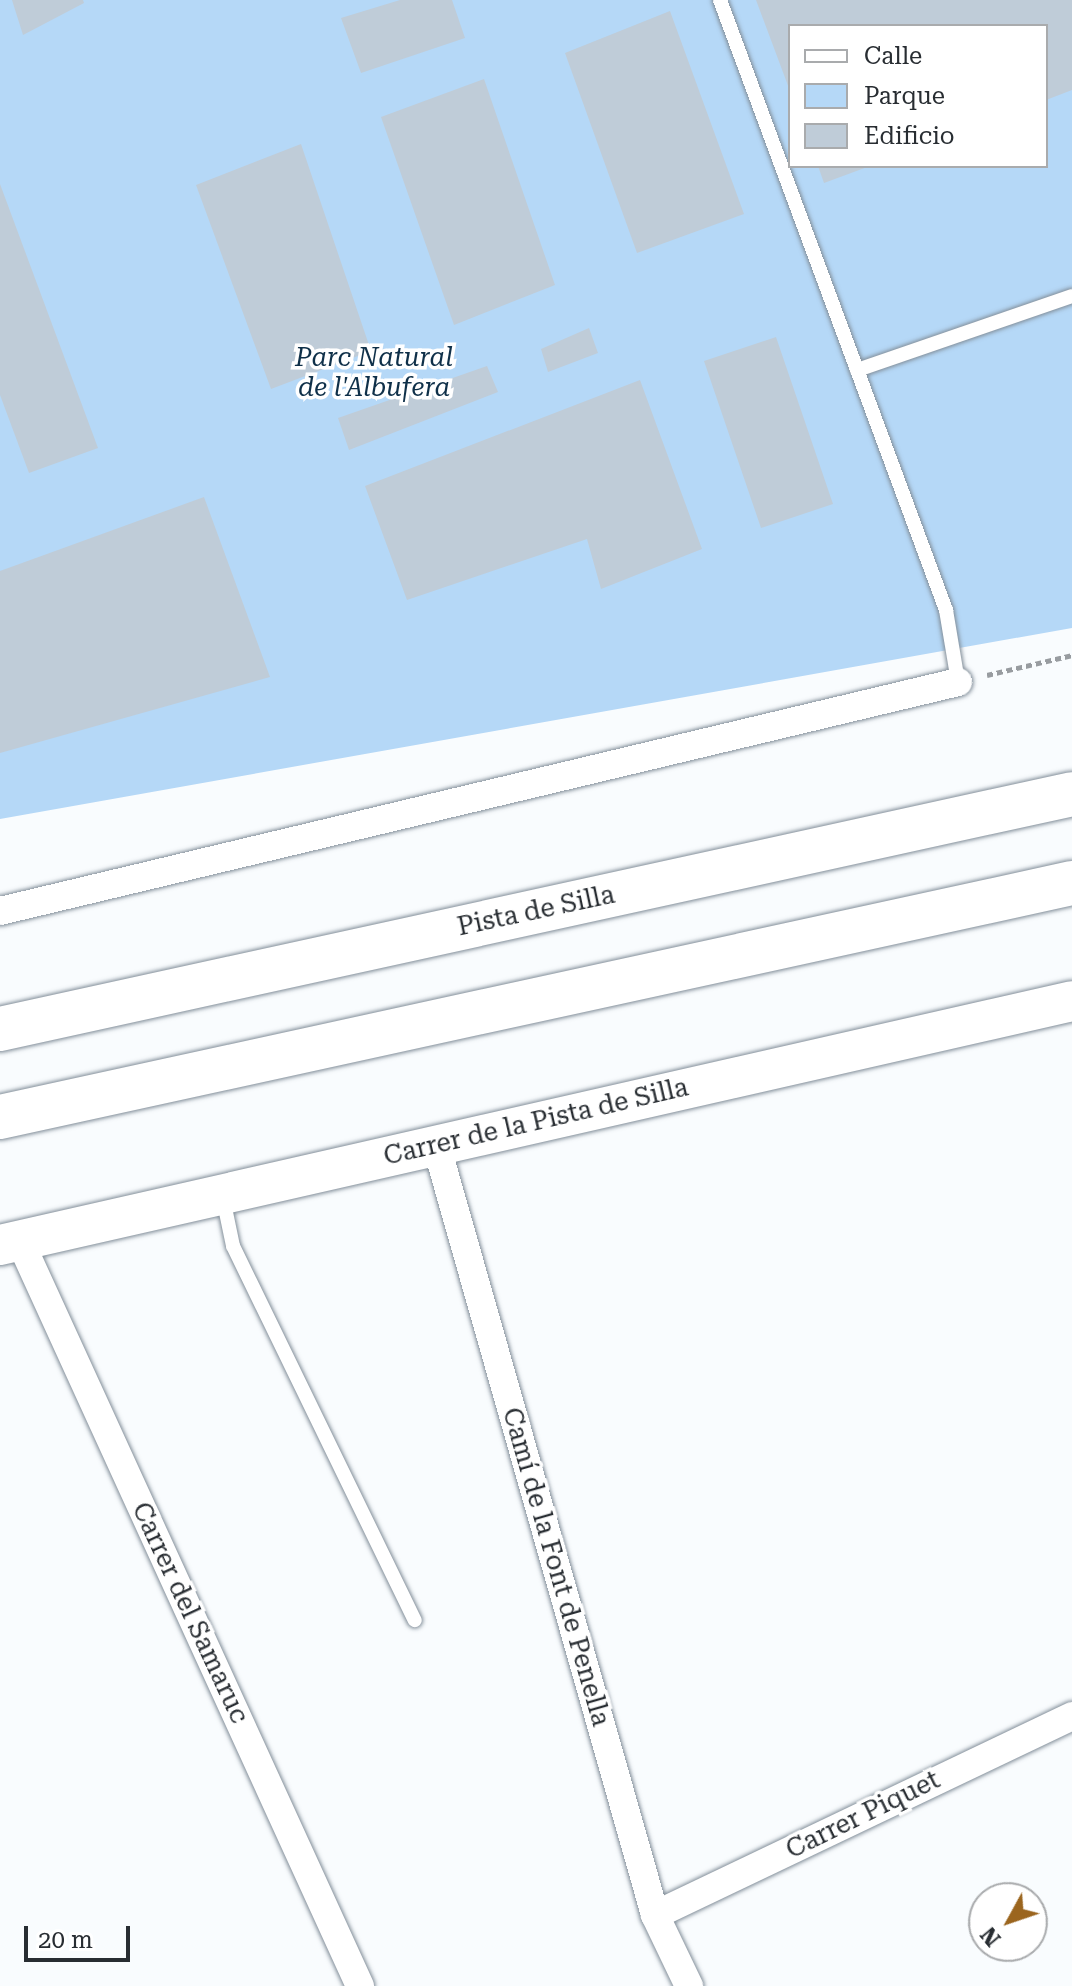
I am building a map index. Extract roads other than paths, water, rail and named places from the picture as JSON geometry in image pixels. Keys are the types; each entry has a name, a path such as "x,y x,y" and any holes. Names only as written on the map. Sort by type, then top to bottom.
{"highway":[{"name":"Pista de Silla","path":"0,1029 1072,794"},
{"path":"0,1117 1072,883"}],"street":[{"path":"0,911 958,682"},
{"name":"Carrer de la Pista de Silla","path":"10,1243 1072,1001"},
{"name":"Camí de la Font de Penella","path":"436,1144 655,1915 689,1986"},
{"name":"Carrer del Samaruc","path":"10,1243 360,1986"},
{"name":"Carrer Piquet","path":"655,1915 1072,1716"}],"lane":[{"path":"720,0 946,610 958,682"},
{"path":"857,370 1072,296"},
{"path":"222,1194 233,1246 415,1620"}],"park label":[{"name":"Parc Natural de l'Albufera","path":"374,373"}]}
